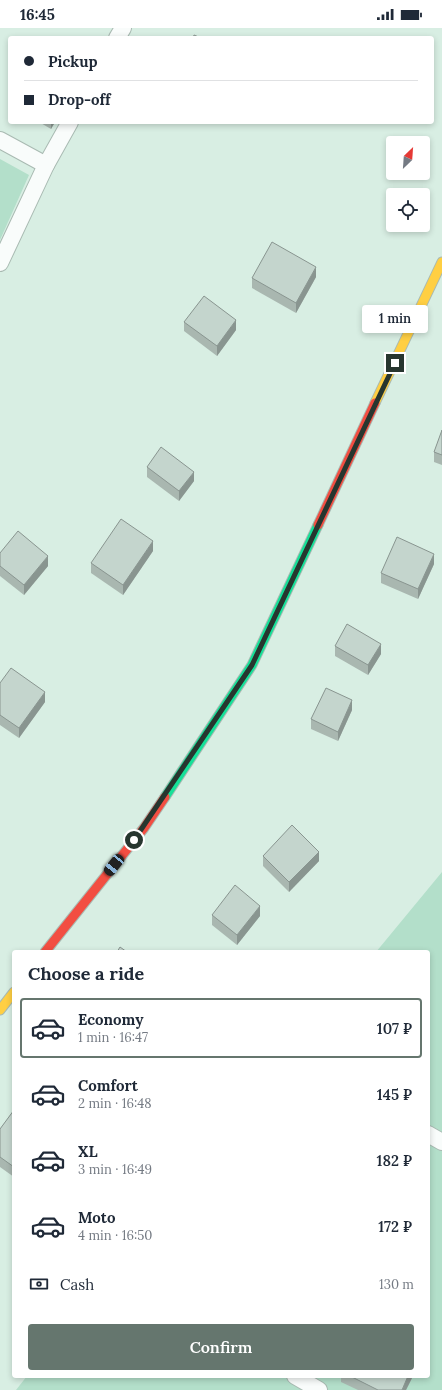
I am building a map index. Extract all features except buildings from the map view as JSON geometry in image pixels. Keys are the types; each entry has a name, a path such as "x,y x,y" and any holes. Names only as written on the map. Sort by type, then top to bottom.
{"main road":[{"path":"47,950 144,828 252,665 442,262"},
{"path":"0,1010 12,995"}],"lane":[{"path":"0,263 46,165 69,124"},
{"path":"0,140 46,165"},
{"path":"430,1135 442,1142"},
{"path":"298,1378 319,1390"}],"green space":[{"path":"0,159 29,175 0,240"},
{"path":"442,872 442,1390 16,1390 25,1378 430,1378 430,950 378,950"}],"traffic: fast":[{"path":"165,797 252,665 318,525"}],"traffic: slow":[{"path":"375,403 442,262"},
{"path":"0,1010 12,995"}],"traffic: jam":[{"path":"318,525 375,403"},
{"path":"47,950 144,828 165,797"}],"route":[{"path":"134,840 144,828 252,665 395,363"}]}
